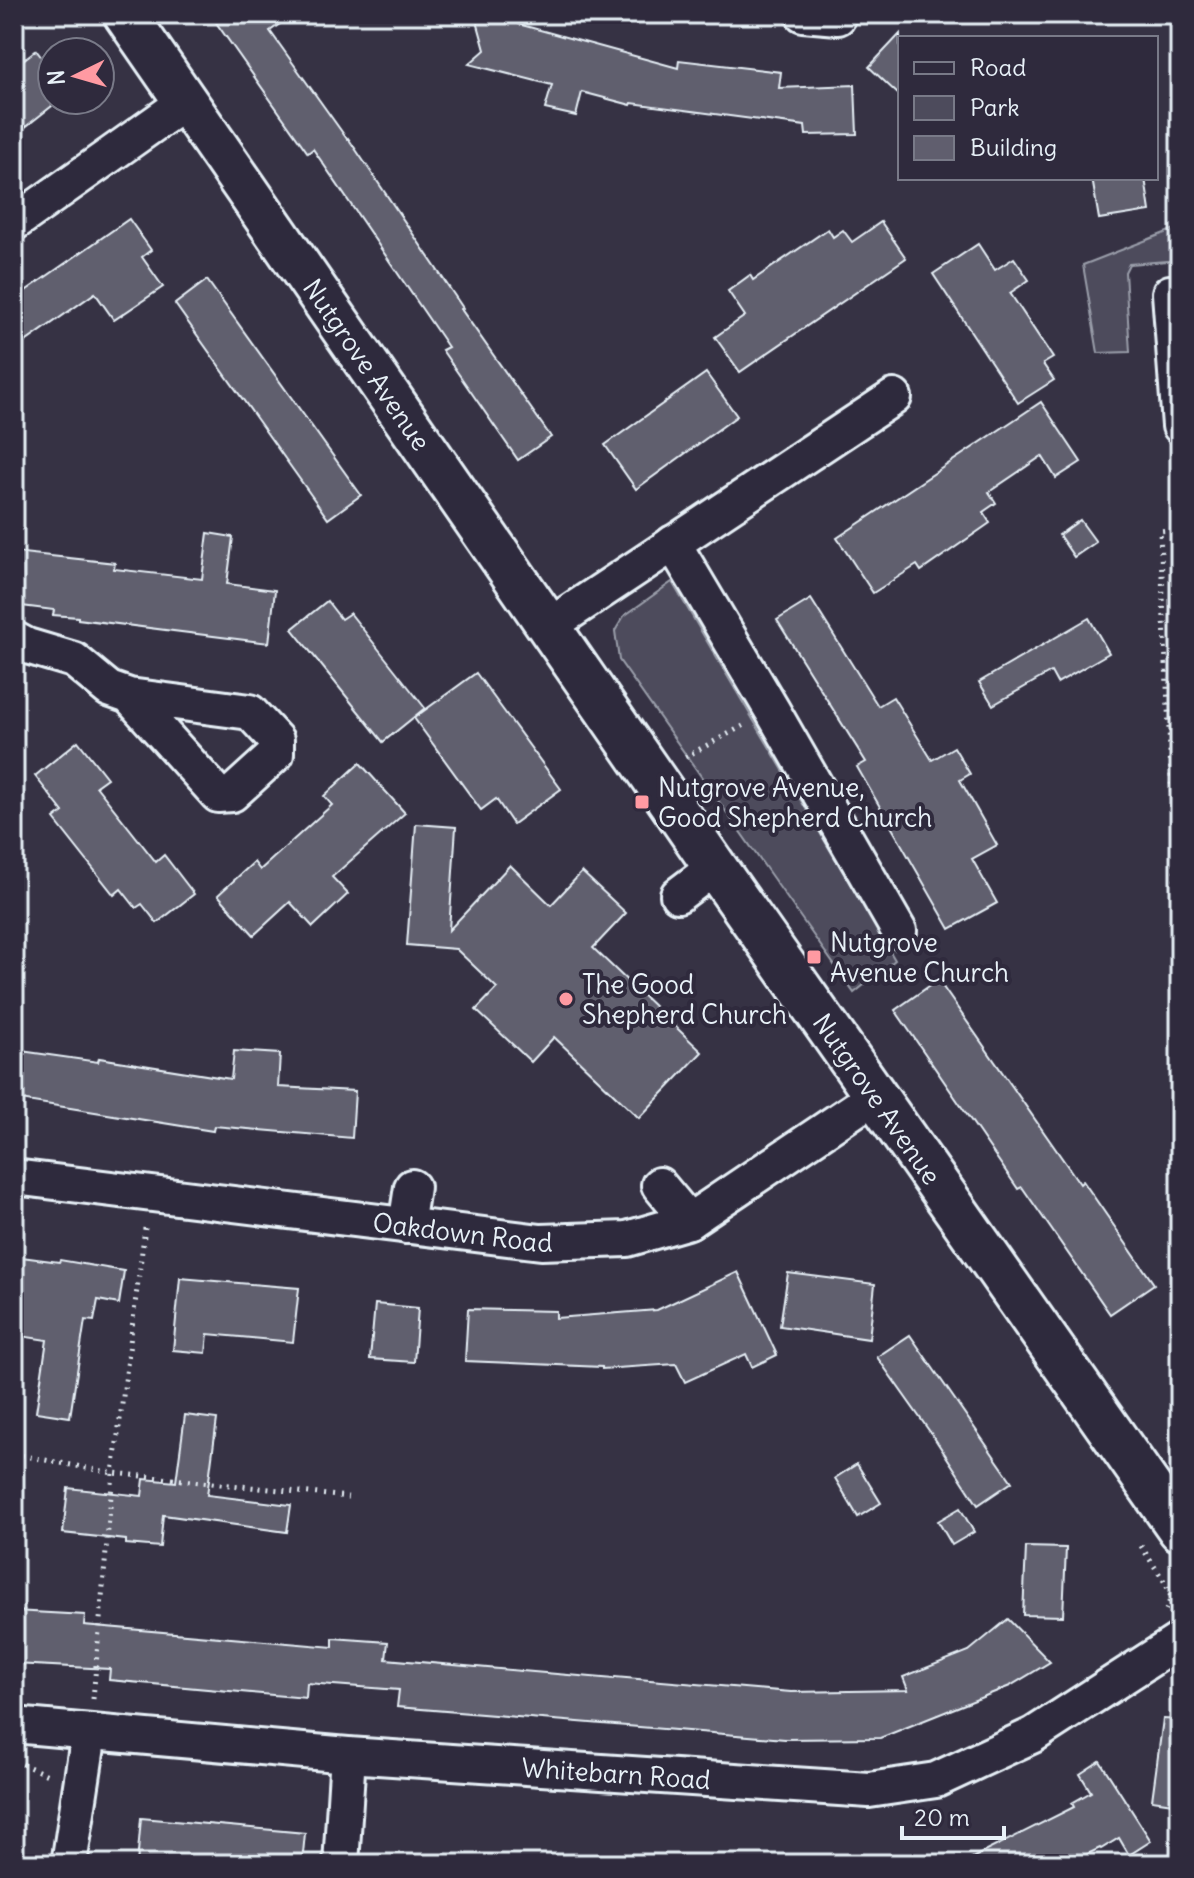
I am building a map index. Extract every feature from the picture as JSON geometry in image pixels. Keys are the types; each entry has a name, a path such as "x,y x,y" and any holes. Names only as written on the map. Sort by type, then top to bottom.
{"main road":[{"name":"Nutgrove Avenue","path":"125,14 715,867 1180,1530"}],"street":[{"path":"803,14 838,17"},
{"path":"14,223 185,102"},
{"path":"1170,293 1180,426"},
{"path":"549,626 894,397"},
{"path":"673,543 899,931"},
{"path":"14,639 74,660 109,689 129,696"},
{"path":"678,895 715,867"},
{"name":"Oakdown Road","path":"14,1177 541,1242 627,1239 689,1221 875,1096"},
{"path":"659,1185 689,1221"},
{"path":"406,1226 412,1187"},
{"name":"Whitebarn Road","path":"14,1725 91,1717 348,1755 869,1790 936,1780 1033,1735 1169,1629"},
{"path":"69,1864 91,1717"},
{"path":"341,1864 348,1755"}],"path":[{"path":"1180,529 1160,531 1176,884 1180,889"},
{"path":"682,758 772,710"},
{"path":"91,1717 113,1473 151,1194"},
{"path":"14,1454 113,1473 348,1497"},
{"path":"1140,1545 1171,1597 1169,1629"}],"green space":[{"path":"1180,227 1180,260 1129,264 1125,272 1130,352 1098,353 1083,265"},
{"path":"672,582 895,960 854,993 619,660 615,631 624,616"}],"building":[{"path":"210,14 294,14 270,31 348,138 461,309 551,437 518,460 442,350 448,347 313,149 308,153"},
{"path":"475,14 516,14 518,24 678,68 679,60 781,72 779,88 855,85 857,134 806,135 805,126 631,105 582,92 576,116 545,109 552,85 469,64 485,50"},
{"path":"898,36 898,94 869,67"},
{"path":"36,50 36,116 39,116 14,136 14,67"},
{"path":"1092,180 1145,180 1150,211 1099,219"},
{"path":"129,219 151,250 142,257 163,287 114,320 95,293 14,350 14,299"},
{"path":"881,222 906,258 740,372 715,337 745,316 728,291 750,275 753,280 828,229 833,237 843,230 852,242"},
{"path":"978,244 995,270 1014,258 1029,280 1010,293 1053,358 1043,364 1054,380 1018,403 933,274"},
{"path":"207,280 361,495 328,519 175,304"},
{"path":"706,373 737,416 636,489 605,445"},
{"path":"1041,402 1081,462 1056,478 1042,456 989,492 996,503 983,512 990,523 921,571 917,565 873,593 837,538"},
{"path":"1080,520 1096,542 1074,557 1059,535"},
{"path":"208,533 233,537 227,584 275,590 269,643 78,619 53,615 54,610 14,605 14,552 115,563 114,569 202,579"},
{"path":"811,599 878,706 893,697 932,760 954,747 970,774 960,780 997,845 972,859 997,903 950,929 857,767 866,762 777,620"},
{"path":"327,601 341,619 350,613 425,708 383,742 292,629"},
{"path":"1089,618 1109,653 1057,683 1051,672 993,705 979,682"},
{"path":"476,673 561,789 513,824 496,799 481,810 414,718"},
{"path":"78,741 107,778 96,786 156,862 164,855 194,894 157,923 142,904 136,908 121,889 114,895 54,819 63,812 35,776"},
{"path":"360,763 405,813 332,877 348,894 313,927 290,902 254,935 218,895 254,862 260,870 332,805 324,796"},
{"name":"The Good Shepherd Church","path":"416,824 456,827 449,930 510,865 551,905 582,872 626,913 593,948 702,1052 639,1118 554,1037 531,1062 476,1010 497,988 456,949 407,945"},
{"path":"938,980 1080,1184 1083,1181 1154,1284 1110,1314 1022,1187 1018,1189 895,1010"},
{"path":"14,1050 98,1062 99,1058 231,1079 234,1051 280,1054 278,1087 355,1091 352,1138 214,1126 213,1131 14,1099"},
{"path":"14,1256 124,1271 119,1304 98,1300 94,1321 85,1320 70,1417 36,1412 47,1340 14,1335"},
{"path":"738,1272 777,1355 752,1367 746,1354 685,1382 676,1364 602,1369 465,1361 468,1309 556,1311 556,1318 657,1310"},
{"path":"788,1273 875,1284 869,1339 780,1326"},
{"path":"180,1278 299,1288 293,1342 208,1334 206,1353 173,1350"},
{"path":"375,1304 418,1308 414,1362 370,1359"},
{"path":"910,1335 1012,1482 978,1505 877,1357"},
{"path":"185,1415 217,1419 207,1495 291,1505 287,1532 163,1515 160,1547 63,1533 68,1488 142,1496 144,1479 176,1482"},
{"path":"857,1464 881,1503 858,1517 835,1478"},
{"path":"960,1508 974,1532 952,1545 938,1521"},
{"path":"1026,1547 1066,1548 1063,1616 1023,1615"},
{"path":"14,1611 85,1615 84,1625 333,1647 333,1638 388,1642 386,1659 791,1692 908,1690 903,1677 969,1651 1008,1619 1050,1662 1010,1686 880,1738 785,1739 397,1707 399,1690 307,1683 306,1698 109,1680 110,1669 14,1664"},
{"path":"1163,1719 1180,1720 1180,1804 1152,1800"},
{"path":"1100,1761 1151,1841 1129,1855 1119,1838 1067,1864 960,1864 1074,1807 1072,1803 1091,1792 1080,1774"},
{"path":"141,1818 305,1833 302,1864 137,1864"}],"place":[{"name":"Nutgrove Avenue, Good Shepherd Church","path":"642,802"},
{"name":"Nutgrove Avenue Church","path":"814,957"},
{"name":"The Good Shepherd Church","path":"566,999"}]}
